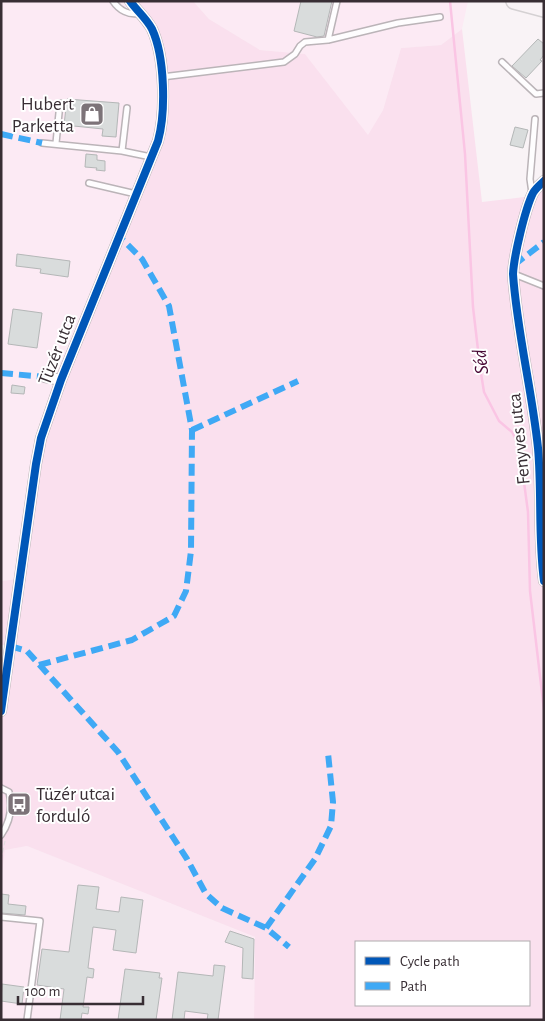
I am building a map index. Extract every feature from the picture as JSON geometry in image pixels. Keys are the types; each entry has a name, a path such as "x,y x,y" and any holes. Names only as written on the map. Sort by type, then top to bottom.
{"main road":[{"path":"514,1 544,9"}],"street":[{"name":"Tüzér utca","path":"1,711 41,438 61,380 162,129 162,77 156,41 148,23 130,1"},
{"name":"Tüzér utca","path":"135,1 140,12"},
{"name":"Fenyves utca","path":"544,181 532,196 518,243 514,265 538,448 541,485 540,527 544,581"},
{"path":"45,377 61,380"}],"lane":[{"path":"113,1 120,9 130,14 140,12"},
{"path":"328,40 337,1"},
{"path":"162,77 284,62 295,54 305,42 328,40 398,23 440,17"},
{"path":"502,62 536,94 544,93"},
{"path":"56,143 60,104"},
{"path":"122,152 127,108"},
{"path":"532,196 530,179 536,120"},
{"path":"42,143 56,143 151,157"},
{"path":"89,183 136,194"},
{"path":"514,274 544,286"},
{"path":"1,788 9,792 12,803 11,813 1,835"},
{"path":"1,917 40,921 28,1020"}],"shaded area":[{"path":"1,1 128,1 150,34 156,56 161,128 18,579 1,581"},
{"path":"128,1 193,1 209,19 260,50 305,54 368,135 383,110 401,48 441,45 462,29 482,202 532,196 544,182 544,1020 254,1020 255,937 27,846 5,850 1,881 1,699 8,645 1,645 1,581 18,579 34,462 157,141 161,78 150,34"},
{"path":"193,1 468,1 462,29 441,45 401,48 383,110 368,136 305,54 260,50 209,19"},
{"path":"27,846 255,937 254,1020 1,1020 1,882 5,850"}],"building":[{"path":"301,1 332,1 324,36 317,37 294,31"},
{"path":"538,39 544,44 544,55 540,60 542,61 526,78 512,66"},
{"name":"Hubert Parketta","path":"67,99 119,103 116,137 102,136 103,129 64,125"},
{"path":"515,127 528,130 523,148 510,145"},
{"path":"86,154 97,155 97,160 105,161 105,171 85,167"},
{"path":"17,254 70,261 68,277 40,273 41,269 16,266"},
{"path":"13,309 42,313 37,348 8,344"},
{"path":"12,385 25,387 24,394 11,393"},
{"path":"78,885 99,887 96,909 119,912 121,897 143,900 136,953 113,950 116,930 93,927 88,968 94,969 93,978 87,977 83,1007 89,1007 88,1014 82,1013 81,1020 60,1020 64,989 37,985 42,949 69,952"},
{"path":"1,894 9,895 8,904 26,906 25,915 1,913"},
{"path":"230,931 254,939 253,979 242,978 243,948 225,942"},
{"path":"214,965 225,966 218,1020 207,1020 208,1014 185,1011 184,1020 172,1020 178,972 213,976"},
{"path":"125,969 160,973 159,978 162,978 156,1020 118,1020"},
{"path":"2,984 24,987 22,1004 1,1001"}],"waterway":[{"name":"Séd","path":"450,1 465,154 473,307 480,367 484,392 499,421 512,432 519,445 528,512 530,591 544,710"}],"marked path":[{"path":"1,134 42,143"},
{"path":"39,665 132,640 174,616 186,591 191,551 192,430 169,306 142,259 118,235"},
{"path":"514,265 544,242"},
{"path":"1,373 45,377"},
{"path":"192,430 298,381"},
{"path":"10,646 27,651 118,752 187,859 206,894 222,908 266,928 289,947"},
{"path":"266,928 315,859 331,826 333,802 328,753"}],"cycle path":[{"path":"1,711 41,438 61,380 158,141 161,129 163,85 160,54 150,25 130,1"},
{"path":"544,181 533,193 527,210 513,274 538,448 541,548 544,581"}],"place":[{"name":"Hubert Parketta","path":"92,114"},
{"name":"Tüzér utcai forduló","path":"19,804"}]}
